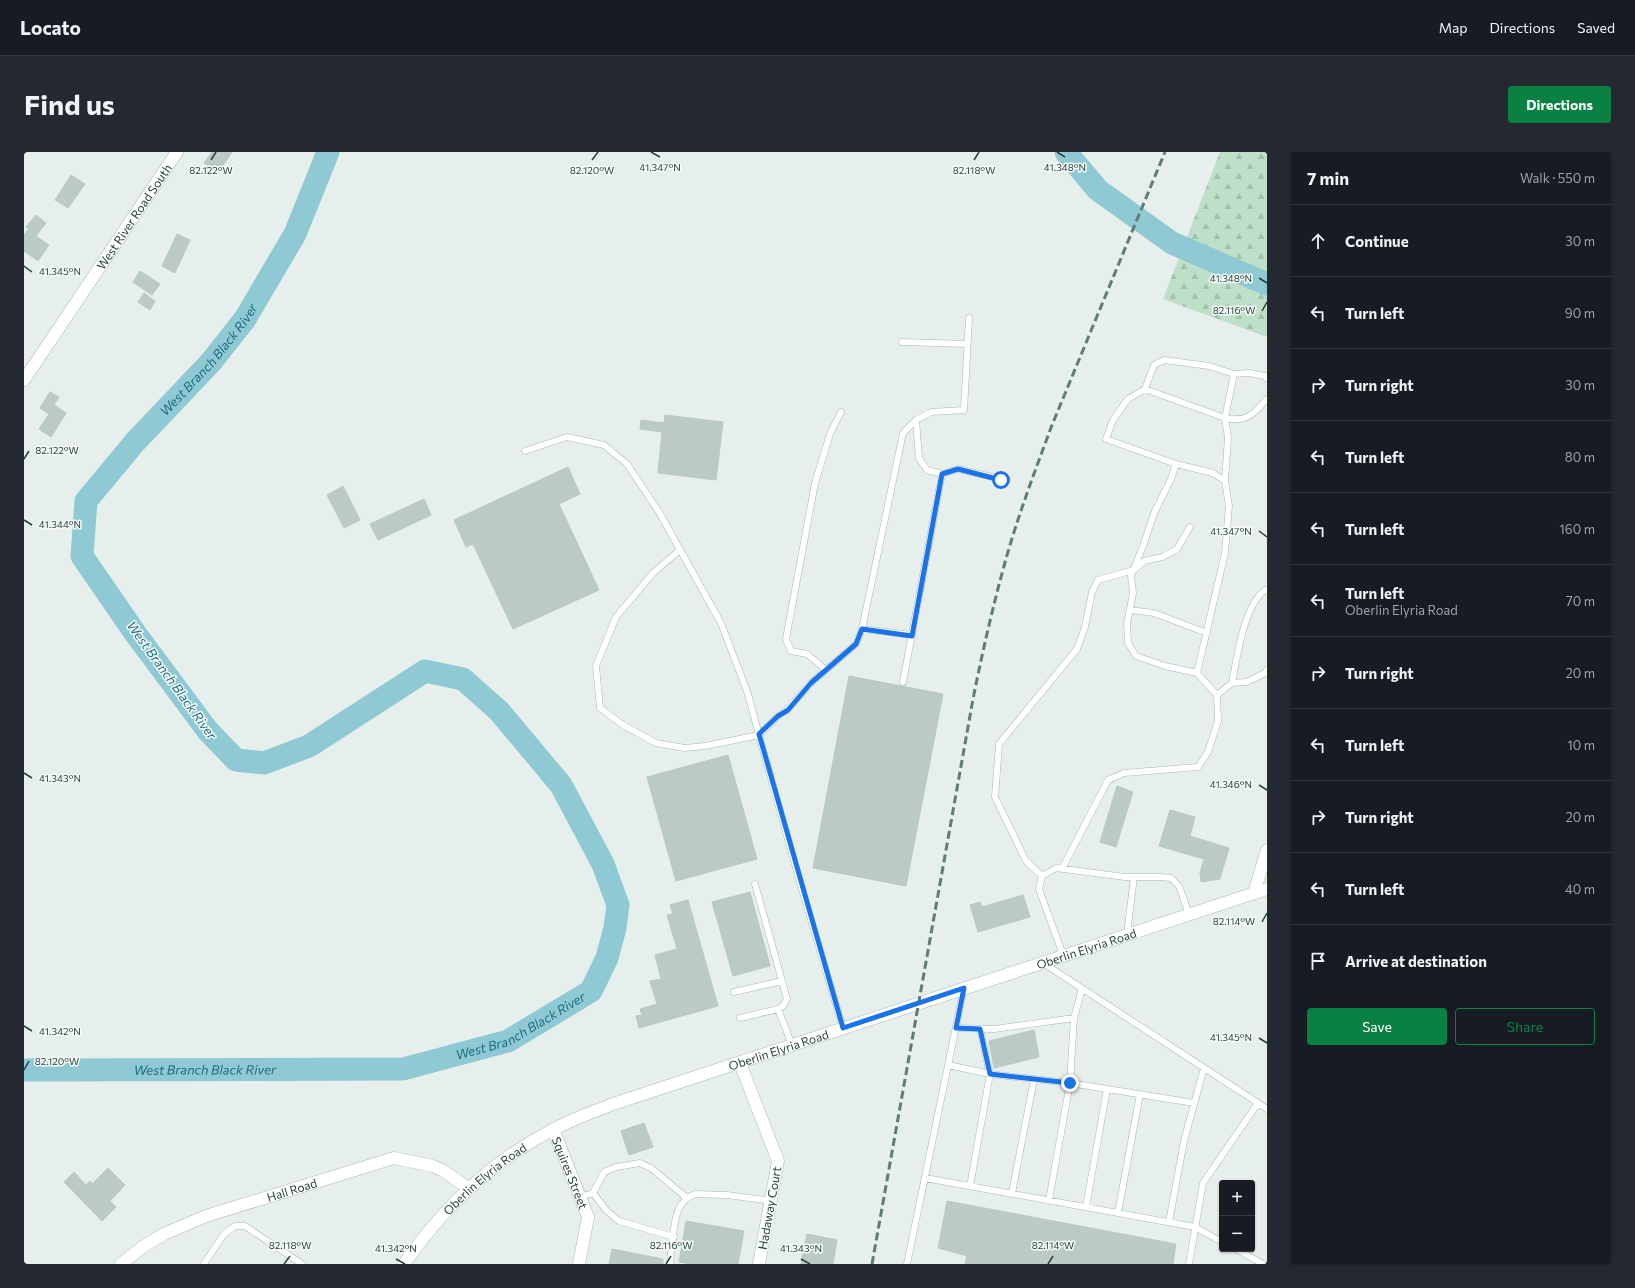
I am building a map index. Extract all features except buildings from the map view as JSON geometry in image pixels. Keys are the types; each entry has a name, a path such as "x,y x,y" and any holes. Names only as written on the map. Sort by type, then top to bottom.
{"main road":[{"name":"West River Road South","path":"24,380 177,152"},
{"path":"1254,893 1267,850"},
{"name":"Oberlin Elyria Road","path":"404,1264 422,1239 468,1188 523,1146 553,1129 580,1117 612,1104 1267,889"},
{"name":"Hadaway Court","path":"740,1063 778,1161 760,1264"},
{"name":"Squires Street","path":"553,1129 588,1217 579,1264"},
{"name":"Hall Road","path":"121,1264 144,1246 184,1224 394,1158 433,1166 442,1170 468,1188"}],"lane":[{"path":"680,550 653,573 616,617 596,666 600,708 623,725 656,743 685,748 705,746 759,734 778,716 788,710 811,683 856,644 862,629 903,433 916,420 931,412 964,410 969,318"},
{"path":"902,342 967,344"},
{"path":"1225,482 1213,473 1176,464 1106,438 1113,420 1128,399 1145,389 1154,365 1164,360 1209,366 1234,374 1249,373 1265,376 1267,379"},
{"path":"1197,673 1224,554 1229,506 1225,482 1228,438 1225,418 1234,374"},
{"path":"1145,389 1236,421 1254,414 1267,399"},
{"path":"826,670 807,654 791,651 786,639 815,483 830,434 841,412"},
{"path":"916,420 920,458 927,470 942,474 958,469 1001,480"},
{"path":"525,451 567,437 604,445 627,464 659,512 721,623 748,694 843,1028"},
{"path":"1062,869 1108,780 1124,773 1198,767 1208,752 1218,721 1216,695 1197,673 1165,666 1136,656 1128,643 1127,624 1133,593 1131,576 1155,510 1171,479 1176,464"},
{"path":"903,682 942,474"},
{"path":"1042,876 1026,861 995,797 999,744 1078,649 1085,627 1092,592 1098,580 1134,570 1144,561 1162,557 1177,549 1190,527"},
{"path":"1232,683 1241,638 1253,602 1267,589"},
{"path":"1130,610 1154,613 1207,633"},
{"path":"862,629 912,636"},
{"path":"1216,695 1232,683 1247,682 1265,673 1267,670"},
{"path":"1063,955 1039,889 1042,876 1056,868 1125,878 1160,876 1171,878 1180,886 1189,914"},
{"path":"1127,934 1134,877"},
{"path":"740,1018 778,1009 784,1006 786,999 755,884"},
{"path":"1042,962 1267,1109"},
{"path":"734,992 782,981"},
{"path":"907,1264 964,988"},
{"path":"1049,1200 1070,1083 1074,1018 1082,989"},
{"path":"778,1009 792,1045"},
{"path":"956,1028 994,1029 1074,1018"},
{"path":"970,1186 990,1074 980,1029"},
{"path":"948,1065 990,1074 1070,1083 1194,1103"},
{"path":"1169,1222 1184,1141 1204,1068"},
{"path":"1012,1193 1034,1079"},
{"path":"1086,1207 1107,1089"},
{"path":"1118,1213 1140,1094"},
{"path":"1189,1264 1204,1183 1258,1103"},
{"path":"580,1197 593,1193 604,1172 616,1167 640,1163 651,1168 687,1198"},
{"path":"925,1178 1195,1227 1219,1240"},
{"path":"593,1193 608,1211 619,1221 674,1237"},
{"path":"670,1264 678,1211 687,1198 695,1194 727,1195 771,1200"},
{"path":"204,1264 224,1234 235,1226 245,1226 302,1264"},
{"path":"1241,1252 1263,1264"}],"green space":[{"path":"1220,152 1267,152 1267,337 1163,299"}],"waterway":[{"name":"West Branch Black River","path":"24,1070 403,1069 508,1041 591,991 607,958 615,928 618,905 603,864 561,785 499,711 463,679 425,671 309,746 264,763 236,760 208,731 135,633 82,556 86,501 135,442 211,362 245,319 295,234 328,152"},
{"name":"West Branch Black River","path":"1066,152 1098,190 1172,243 1267,284"}],"railway":[{"path":"872,1264 973,699 987,632 1009,548 1020,512 1052,425 1165,152"}],"route":[{"path":"1001,480 958,469 942,474 912,636 862,629 856,644 811,683 788,710 778,716 759,734 801,886 843,1028 964,988 956,1028 980,1029 990,1074 1070,1083"}]}
